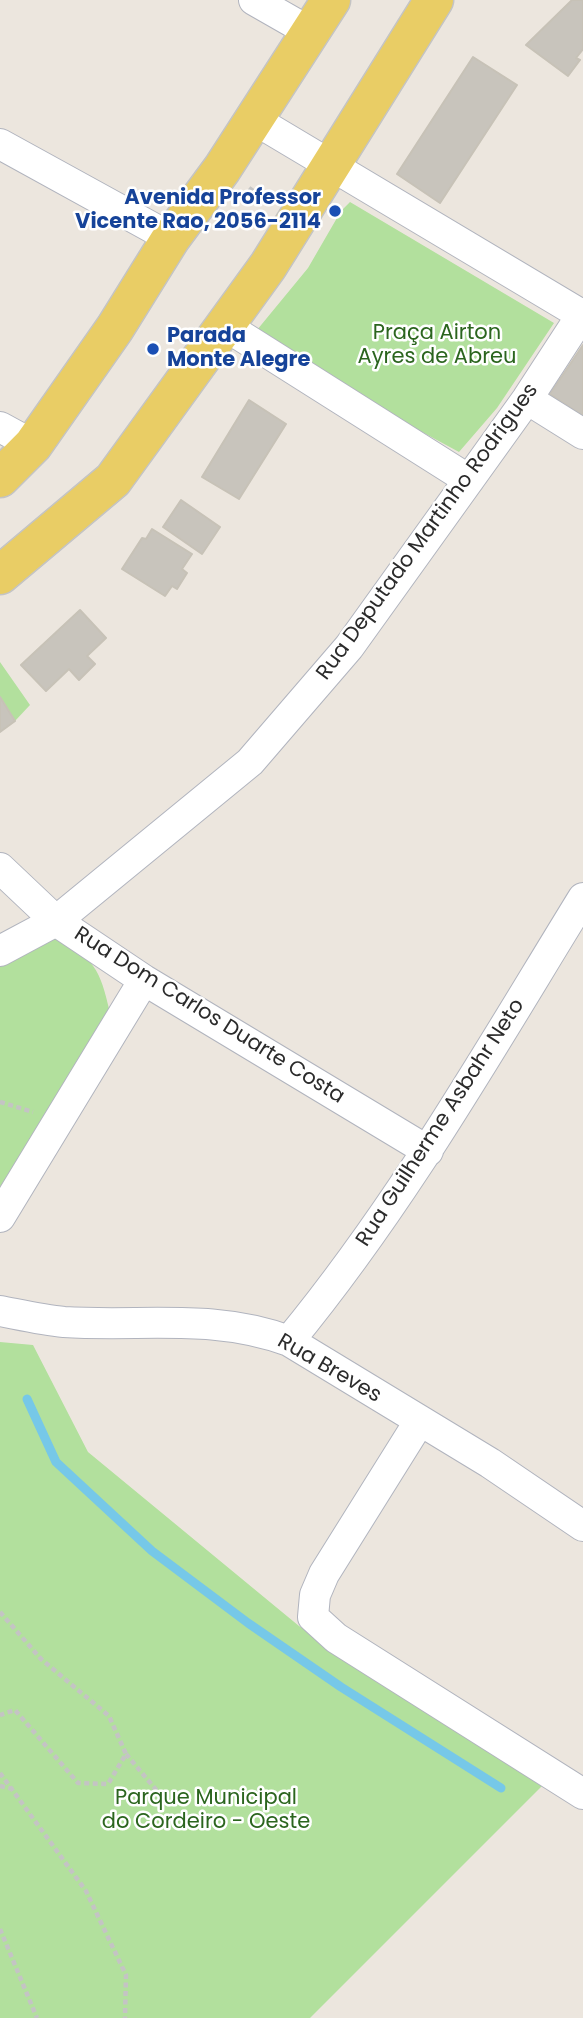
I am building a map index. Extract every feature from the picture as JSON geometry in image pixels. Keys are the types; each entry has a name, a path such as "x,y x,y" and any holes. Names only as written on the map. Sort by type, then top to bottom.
{"main road":[{"path":"0,478 33,446 115,328 171,238 255,120 331,0"},
{"path":"0,575 113,480 227,327 333,165 434,0"}],"street":[{"path":"254,0 310,32"},
{"path":"255,120 582,314"},
{"path":"0,144 171,238"},
{"name":"Rua Deputado Martinho Rodrigues","path":"0,951 56,921 250,762 349,647 527,400 582,314"},
{"path":"227,327 468,480"},
{"path":"527,400 583,434"},
{"path":"0,427 33,446"},
{"name":"Rua Dom Carlos Duarte Costa","path":"0,868 56,921 144,980 428,1151"},
{"name":"Rua Guilherme Asbahr Neto","path":"289,1341 334,1287 428,1151 583,898"},
{"path":"0,1217 144,980"},
{"name":"Rua Breves","path":"0,1311 62,1322 218,1323 257,1329 289,1341 490,1464 583,1526"},
{"path":"418,1422 324,1574 315,1595 313,1617 336,1638 583,1794"}],"path":[{"path":"222,169 271,204 298,218"},
{"path":"0,1612 41,1659 109,1716 126,1754 163,1798"},
{"path":"0,1715 15,1710 78,1783 107,1784 126,1754"},
{"path":"0,1773 86,1891 126,1975 125,2018"},
{"path":"0,1786 13,1789"},
{"path":"0,1929 37,2018"}],"green space":[{"name":"Praça Airton Ayres de Abreu","path":"350,202 554,323 497,408 459,452 398,419 257,330 308,268 341,211"},
{"path":"0,662 30,705 15,721 0,697"},
{"path":"56,934 79,951 93,966 103,985 110,1013 0,1187 0,966"},
{"name":"Parque Municipal do Cordeiro - Oeste","path":"0,1342 33,1345 88,1452 299,1626 544,1784 310,2018 0,2018"}],"building":[{"path":"572,0 583,0 583,49 576,58 580,60 568,76 526,45"},
{"path":"473,57 517,85 440,203 397,174"},
{"path":"583,345 583,416 550,394"},
{"path":"249,400 286,424 239,499 202,477"},
{"path":"181,500 220,527 202,554 163,527"},
{"path":"152,529 192,554 182,569 187,573 177,589 172,586 165,596 122,569 142,538 146,539"},
{"path":"80,610 106,638 87,656 95,664 79,680 69,669 46,691 21,665"},
{"path":"0,697 15,721 0,732"}],"waterway":[{"path":"27,1399 56,1462 152,1551 248,1623 341,1687 501,1788"}],"place":[{"name":"Avenida Professor Vicente Rao, 2056-2114","path":"335,211"},
{"name":"Parada Monte Alegre","path":"153,349"}]}
